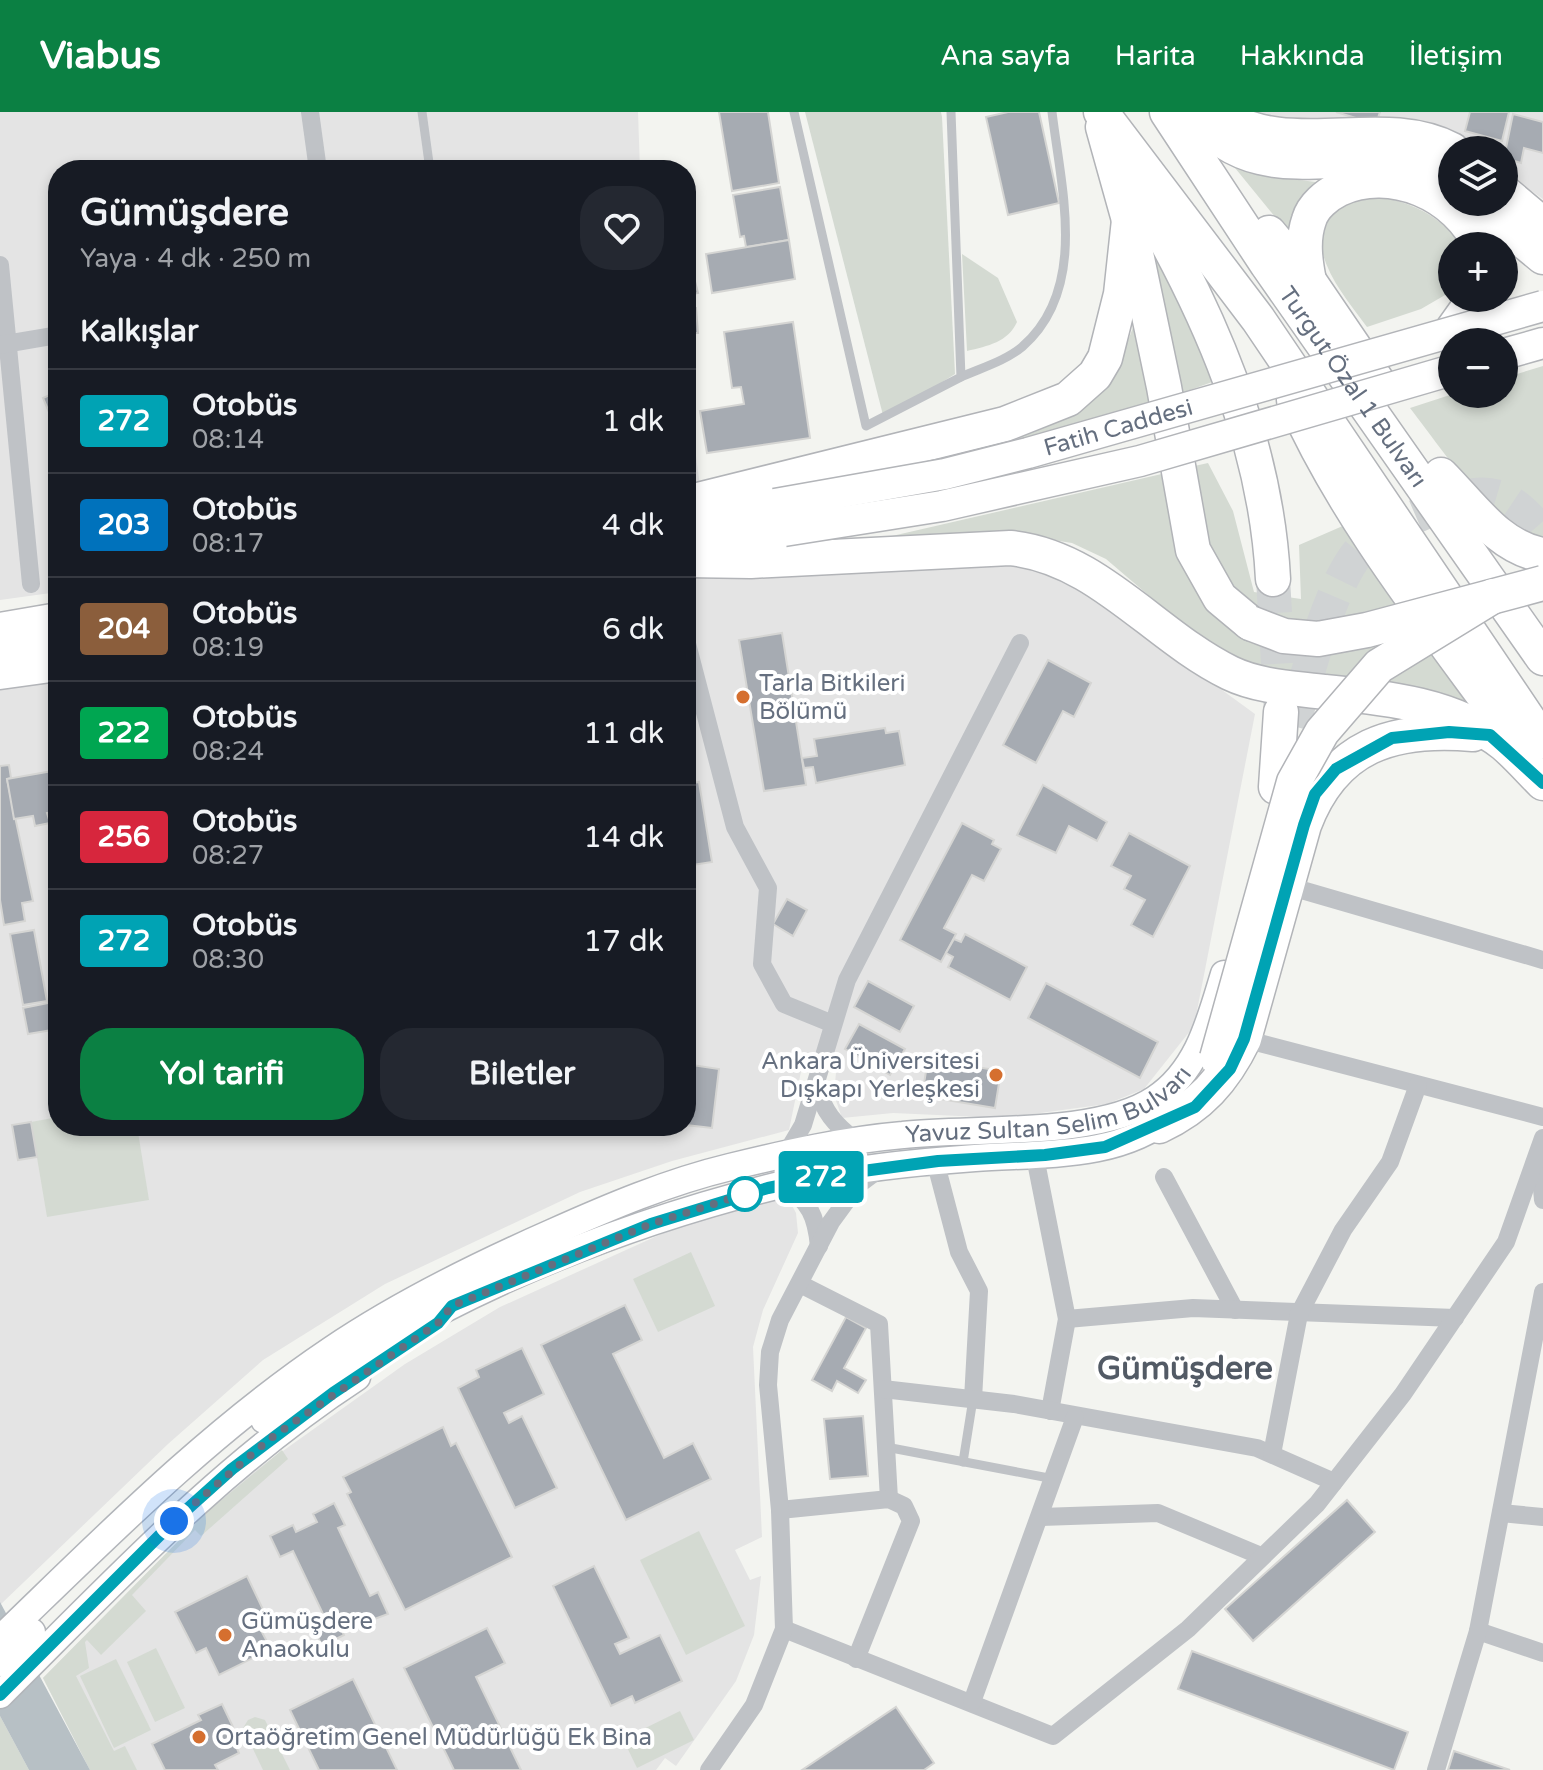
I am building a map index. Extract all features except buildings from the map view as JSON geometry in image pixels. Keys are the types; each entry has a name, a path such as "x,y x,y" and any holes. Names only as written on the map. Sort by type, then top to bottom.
{"highway":[{"path":"1216,112 1276,135 1323,138 1401,132 1438,143"},
{"path":"1179,119 1267,160 1292,163 1398,160 1416,163 1438,175"},
{"name":"Turgut Özal 1 Bulvarı","path":"1179,119 1309,281 1543,622"},
{"name":"Turgut Özal 1 Bulvarı","path":"1179,119 1267,264 1543,658"},
{"path":"1101,121 1129,220 1164,387 1193,550 1220,598 1250,623 1284,636 1318,639 1367,630 1543,583"},
{"path":"1101,121 1191,285 1225,364 1249,438 1273,579"},
{"name":"Turgut Özal 1 Bulvarı","path":"1101,121 1258,319 1543,741"},
{"path":"1309,281 1304,255 1310,217 1333,192 1366,180 1388,180 1429,193 1470,232"},
{"path":"1518,204 1543,225"},
{"path":"1493,216 1543,257"},
{"path":"696,501 975,431 1047,410 1068,399 1095,375 1113,332 1129,220"},
{"name":"Turgut Özal 1 Bulvarı","path":"1258,319 1317,452 1411,594 1543,780"},
{"path":"1441,475 1504,539 1526,552 1543,555"},
{"path":"696,560 751,561 1010,548 1034,550 1087,574 1231,673 1277,686 1418,705 1444,712 1490,735 1543,780"},
{"path":"1159,1126 1195,1107 1230,1069 1230,1049 1294,782 1322,732 1379,666 1493,596"},
{"path":"1276,787 1287,719"},
{"path":"1230,1049 1288,886 1315,794 1336,769 1392,738 1431,732 1490,735"}],"main road":[{"name":"Fatih Caddesi","path":"1457,328 1543,306"},
{"name":"Fatih Caddesi","path":"696,518 985,464 1207,403 1438,334"},
{"path":"1518,350 1543,343"},
{"name":"Fatih Caddesi","path":"696,546 929,508 1064,480 1239,434 1438,374"},
{"path":"0,609 48,602"},
{"path":"0,628 48,620"},
{"path":"0,652 48,645"},
{"path":"0,674 48,667"},
{"name":"Yavuz Sultan Selim Bulvarı","path":"447,1296 510,1251 649,1192 727,1167 856,1141 1054,1126 1110,1117 1155,1099 1176,1082 1192,1063 1205,1034 1276,787"},
{"name":"Yavuz Sultan Selim Bulvarı","path":"447,1296 726,1199 784,1185 879,1168 1076,1152 1105,1147 1159,1126"},
{"path":"0,1620 184,1444 273,1369 332,1329 391,1296 417,1287 447,1296"},
{"path":"0,1695 174,1521 250,1454 438,1323 447,1296"},
{"path":"0,1639 160,1486 247,1411 344,1341 447,1296"},
{"path":"0,1663 139,1526 233,1443 447,1296"}],"street":[{"path":"310,112 317,160"},
{"path":"0,265 5,344 31,584"},
{"path":"5,344 48,337"},
{"path":"786,1154 803,1125 847,980 1020,643"},
{"path":"696,678 735,827 768,888 762,964 784,1004 833,1024"},
{"path":"1288,886 1543,960"},
{"path":"1230,1049 1418,1085 1543,1117"},
{"path":"816,1085 823,1108 834,1125 856,1141"},
{"path":"1272,1454 1299,1314 1343,1230 1390,1162 1418,1085"},
{"path":"1541,1144 1543,1200"},
{"path":"784,1629 1053,1736 1188,1629 1317,1504 1403,1394 1506,1242 1541,1144"},
{"path":"1037,1167 1067,1319 1050,1411"},
{"path":"709,1770 754,1705 784,1629 780,1510 768,1385 770,1352 780,1320 819,1246 858,1185 879,1168"},
{"path":"938,1172 959,1252 979,1291 973,1399"},
{"path":"1164,1177 1235,1310"},
{"path":"784,1185 805,1198 817,1221 819,1246"},
{"path":"800,1284 879,1324 889,1499"},
{"path":"1436,1770 1478,1631 1543,1292"},
{"path":"1067,1319 1193,1308 1455,1318"},
{"path":"883,1389 1050,1411 1257,1448 1334,1482"},
{"path":"972,1702 1075,1417"},
{"path":"780,1510 889,1499 904,1506 911,1521 856,1659"},
{"path":"1041,1517 1158,1513 1261,1556"},
{"path":"1501,1513 1543,1517"},
{"path":"1478,1631 1543,1653"}],"lane":[{"path":"422,112 429,160"},
{"path":"794,112 866,426 1022,347 1048,314 1061,286 1066,228 1052,112"},
{"path":"951,112 961,377"},
{"path":"963,1462 973,1399"},
{"path":"886,1447 1054,1479"}],"shaded area":[{"path":"0,112 638,112 640,160 48,160 48,593 0,600"},
{"path":"805,112 941,112 955,374 884,419"},
{"path":"1251,112 1543,112 1543,199 1518,182 1518,136 1446,136 1418,123 1264,120"},
{"path":"1231,163 1265,176 1316,182 1295,208 1289,234"},
{"path":"1373,196 1400,202 1423,211 1451,232 1438,232 1438,299 1421,309 1367,327 1342,293 1324,259 1318,231 1335,206"},
{"path":"1155,247 1215,381 1176,395 1149,248"},
{"path":"962,254 998,278 1017,322 1003,339 967,351"},
{"path":"1135,322 1153,402 980,450 1057,419 1123,354"},
{"path":"1543,366 1543,541 1507,522 1489,505 1410,408 1438,399 1438,408 1518,408 1518,374"},
{"path":"696,456 700,486 696,487"},
{"path":"1208,463 1233,511 1254,592 1301,599 1299,545 1345,525 1400,608 1308,627 1248,608 1210,560 1190,467"},
{"path":"1166,473 1181,561 1195,588 1219,616 1418,631 1474,707 1310,679 1248,664 1188,629 1106,559 1072,543 1014,534 892,536"},
{"name":"Ankara Üniversitesi Dışkapı Yerleşkesi","path":"1013,557 1064,575 1255,714 1194,1026 1144,1089 1107,1104 1003,1118 893,1113 842,1118 834,1095 837,1061 804,1057 789,1130 672,1161 580,1192 385,1284 263,1360 168,1444 0,1605 0,687 48,680 48,1136 696,1136 696,577"},
{"path":"48,1119 48,1136 139,1136 149,1200 47,1217 31,1122"},
{"path":"787,1196 796,1213 798,1233 763,1310 753,1347 762,1537 735,1550 750,1580 761,1576 754,1635 736,1681 676,1766 665,1758 656,1770 90,1770 43,1678 207,1512 252,1473 405,1364 500,1307 679,1226"},
{"path":"691,1252 715,1306 658,1332 633,1279"},
{"path":"282,1450 288,1459 201,1536 195,1530 132,1595 146,1611 101,1655 87,1640 85,1642 89,1668 76,1676 114,1751 125,1746 137,1770 90,1770 43,1678 207,1512"},
{"path":"699,1531 745,1626 686,1655 640,1560"},
{"path":"0,1602 90,1770 29,1770 0,1716"},
{"path":"156,1648 185,1708 155,1722 127,1662"},
{"path":"116,1659 151,1730 114,1748 80,1676"},
{"path":"680,1711 694,1740 637,1768 623,1739"},
{"path":"0,1716 29,1770 0,1770"},
{"path":"255,1717 265,1720 290,1770 263,1770 243,1728 248,1720"}],"tunnel":[{"path":"1293,726 1333,598 1357,554 1371,540 1437,507 1484,494 1508,501 1543,534"},
{"path":"1273,579 1281,712"}],"bus line":[{"name":"272","path":"0,1695 174,1521 232,1469 333,1393 438,1323 452,1306 476,1294 651,1224 726,1199 802,1180 856,1171 1105,1147 1134,1137 1195,1107 1230,1069 1244,1039 1315,794 1336,769 1350,759 1392,738 1409,735 1449,732 1490,735 1543,783"}],"place":[{"name":"Tarla Bitkileri Bölümü","path":"743,697"},
{"name":"Ankara Üniversitesi Dışkapı Yerleşkesi","path":"996,1075"},
{"name":"Gümüşdere Anaokulu","path":"225,1635"},
{"name":"Ortaöğretim Genel Müdürlüğü Ek Bina","path":"199,1737"}],"district":[{"name":"Gümüşdere","path":"1185,1369"}],"route":[{"path":"174,1521 250,1454 438,1323 452,1306 554,1261 699,1207 745,1194"}]}
